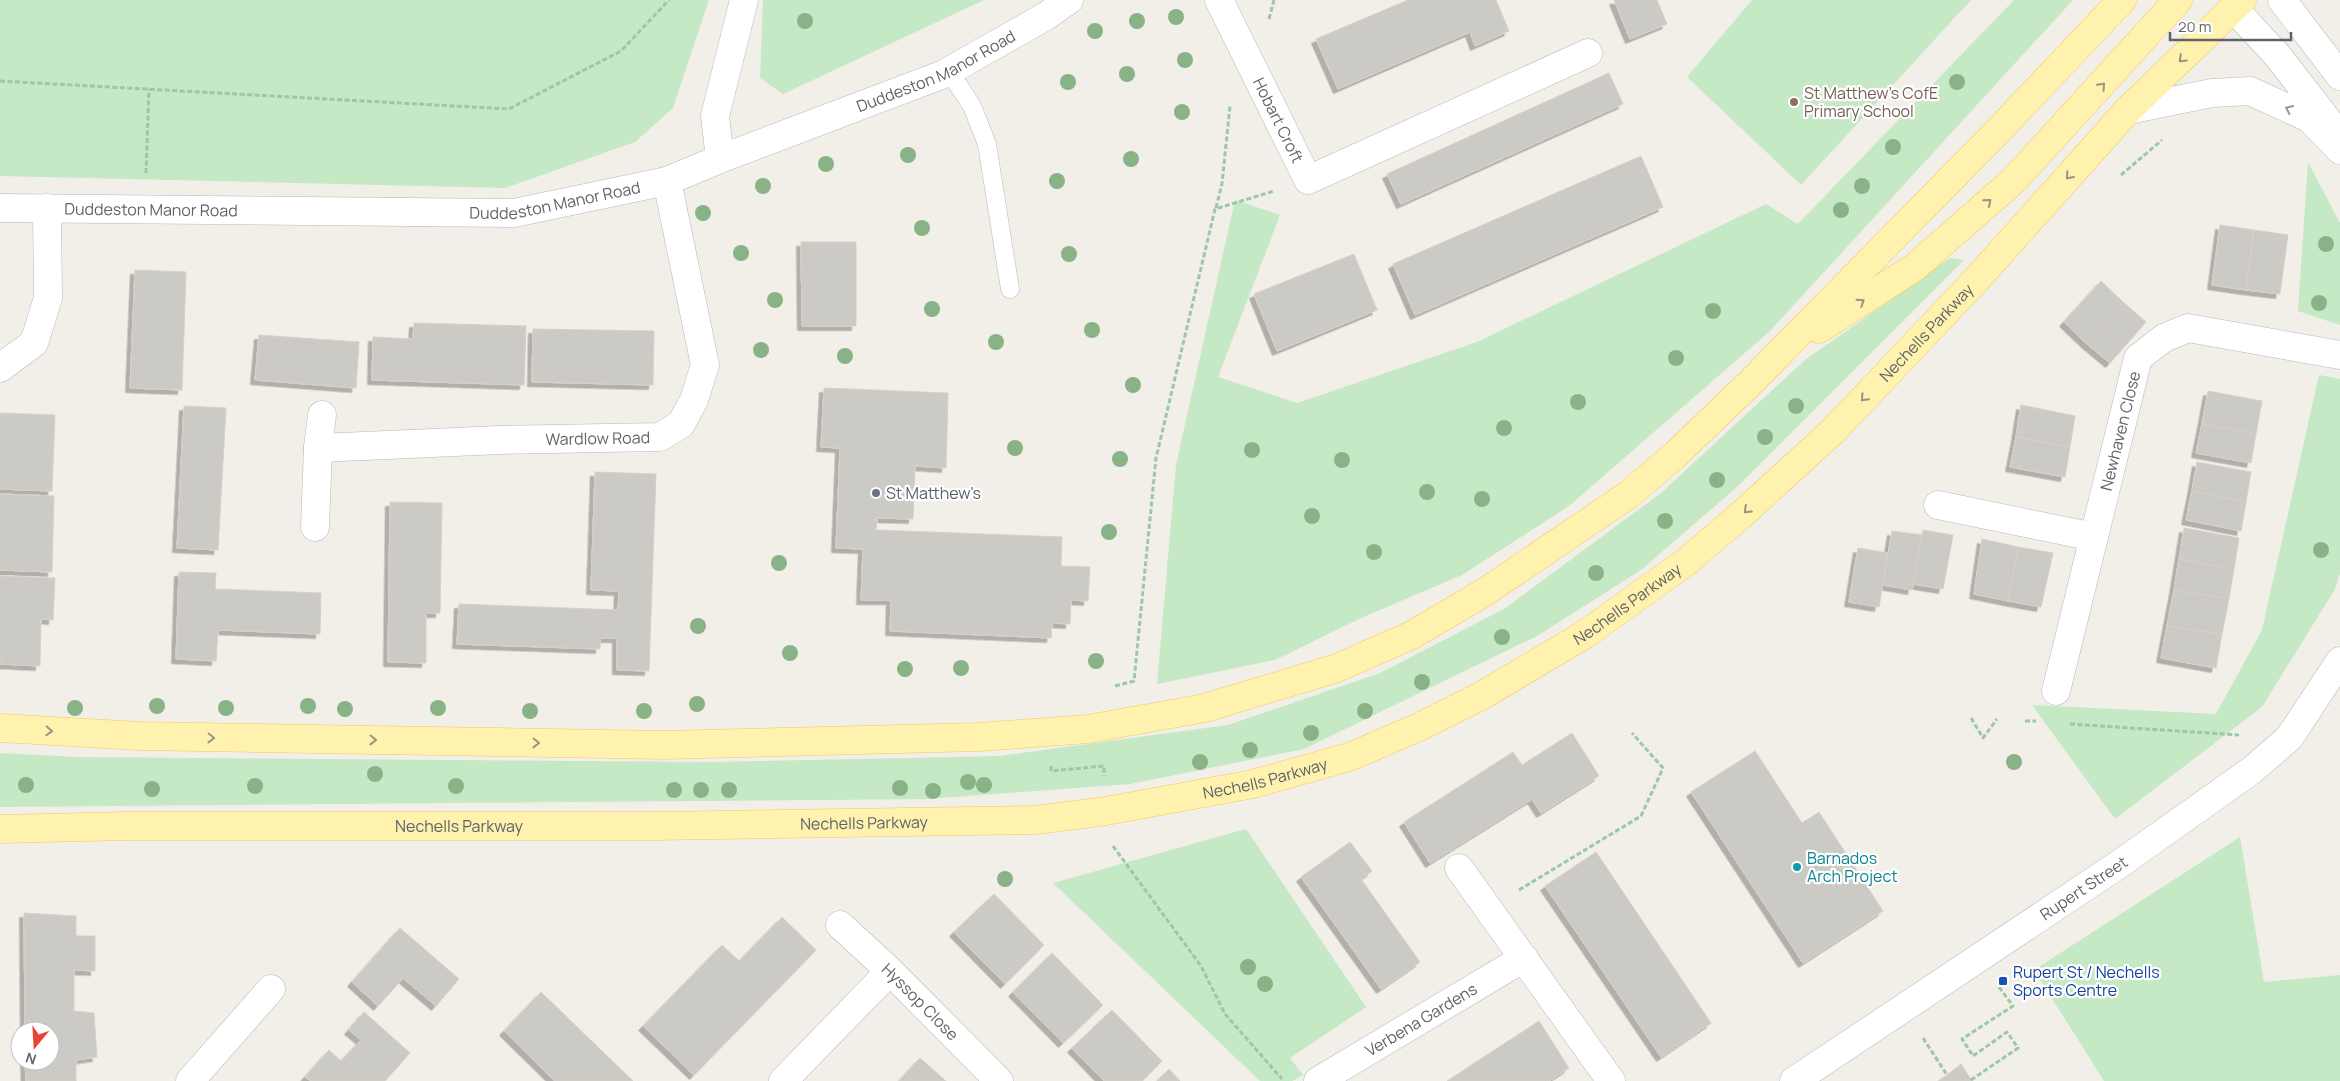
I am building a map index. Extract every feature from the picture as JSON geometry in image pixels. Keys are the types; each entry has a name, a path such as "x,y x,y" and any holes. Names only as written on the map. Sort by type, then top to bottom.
{"main road":[{"path":"0,728 140,736 664,745 979,738 1088,729 1205,708 1337,668 1412,635 1485,592 1628,495 1675,455 1776,358 1990,139 2122,0"},
{"path":"1776,358 1915,267 2013,181 2146,38 2178,0"},
{"name":"Nechells Parkway","path":"0,829 128,826 677,826 1036,820 1106,811 1253,784 1349,757 1420,727 1481,696 1584,635 1686,562 1740,516 1833,431 1977,279 2128,110 2233,3"}],"street":[{"path":"720,158 715,116 744,0"},
{"name":"Duddeston Manor Road","path":"0,208 514,213 667,182 720,158 949,71 1046,16 1069,0"},
{"name":"Hobart Croft","path":"1219,0 1308,180 1588,53"},
{"path":"2282,0 2340,76"},
{"path":"2233,3 2277,55 2340,138"},
{"path":"2128,110 2212,93 2250,91 2309,118 2340,150"},
{"name":"Wardlow Road","path":"318,448 500,440 660,437 681,424 694,400 705,365 667,182"},
{"path":"0,368 34,343 48,298 47,208"},
{"name":"Newhaven Close","path":"2056,691 2138,358 2164,338 2188,328 2340,355"},
{"path":"315,527 318,448 322,415"},
{"path":"1938,504 2094,538"},
{"name":"Rupert Street","path":"1794,1081 2121,863 2252,770 2288,738 2340,661"},
{"path":"1460,868 1610,1081"},
{"name":"Hyssop Close","path":"840,925 890,971 999,1081"},
{"name":"Verbena Gardens","path":"1318,1081 1524,958"},
{"path":"783,1081 890,971"},
{"path":"190,1081 271,989"}],"lane":[{"path":"949,71 972,106 986,144 1010,289"}],"path":[{"path":"0,81 509,109 621,51 669,0"},
{"path":"144,210 149,89"},
{"path":"1108,688 1134,681 1156,458 1222,184 1231,102"},
{"path":"2117,178 2167,135"},
{"path":"1215,209 1308,180"},
{"path":"1971,718 1983,738 1997,719"},
{"path":"2025,720 2044,722"},
{"path":"2064,723 2288,738"},
{"path":"1047,732 1051,772 1104,766 1106,811 1110,841 1201,966 1225,1014 1284,1081"},
{"path":"1488,909 1641,816 1663,768 1632,733"},
{"path":"1971,1080 2018,1048 2007,1032 1973,1056 1962,1039 2013,1006"},
{"path":"1928,1045 1947,1075"}],"green space":[{"path":"0,0 709,0 673,108 635,142 505,188 0,176"},
{"path":"763,0 984,0 783,94 760,78"},
{"path":"1752,0 1971,0 1801,185 1687,77"},
{"path":"2014,0 2073,0 1770,331 1569,506 1462,575 1361,618 1275,660 1157,684 1176,465 1235,200 1280,215 1218,377 1297,403 1477,342 1766,204 1798,224"},
{"path":"2308,162 2340,223 2340,325 2298,311"},
{"path":"1950,258 1964,260 1738,486 1641,570 1537,636 1304,749 1130,784 927,799 0,807 0,753 76,757 711,762 1000,756 1228,725 1380,673 1504,609 1661,493 1805,360"},
{"path":"2319,375 2340,379 2340,573 2335,589 2262,707 2115,819 2032,705 2216,714 2262,630"},
{"path":"1246,829 1366,1007 1290,1058 1303,1075 1292,1081 1260,1081 1053,883"},
{"path":"2240,837 2264,982 2340,975 2340,1081 2104,1081 2034,970"}],"building":[{"path":"1408,0 1496,0 1509,31 1475,46 1470,32 1338,89 1316,39"},
{"path":"1614,0 1657,0 1667,24 1630,39"},
{"path":"1609,73 1623,104 1401,204 1387,174"},
{"path":"1641,156 1663,207 1415,315 1393,264"},
{"path":"2220,225 2254,230 2246,290 2212,285"},
{"path":"2254,230 2288,235 2280,294 2246,290"},
{"path":"801,242 856,242 856,326 802,326"},
{"path":"1354,254 1377,310 1277,351 1254,294"},
{"path":"135,270 186,272 182,390 130,388"},
{"path":"2101,281 2123,302 2087,344 2064,322"},
{"path":"2123,302 2146,322 2110,363 2087,344"},
{"path":"414,323 526,326 524,385 372,380 373,337 413,339"},
{"path":"533,329 654,331 653,385 532,382"},
{"path":"259,335 359,342 356,388 255,380"},
{"name":"St Matthew's","path":"824,388 948,393 946,468 915,466 913,519 877,518 876,530 1062,537 1061,566 1090,567 1088,601 1071,600 1070,624 1052,623 1051,638 890,631 891,600 861,600 863,549 836,548 840,448 821,447"},
{"path":"2208,391 2262,401 2256,434 2202,424"},
{"path":"2021,405 2075,416 2070,447 2016,437"},
{"path":"184,406 226,408 218,550 177,548"},
{"path":"0,413 55,415 52,491 0,489"},
{"path":"2202,424 2256,434 2251,463 2196,453"},
{"path":"2016,437 2070,447 2065,477 2010,467"},
{"path":"2197,462 2251,472 2246,502 2192,491"},
{"path":"595,472 656,474 649,671 617,670 617,638 600,638 600,649 457,644 459,604 618,610 619,591 591,590"},
{"path":"2192,491 2246,502 2241,531 2186,520"},
{"path":"0,494 54,496 52,572 0,570"},
{"path":"390,502 442,503 440,613 426,613 426,663 388,662"},
{"path":"2184,528 2239,538 2234,569 2179,559"},
{"path":"1923,530 1953,535 1943,589 1913,584"},
{"path":"1892,531 1922,535 1912,590 1883,585"},
{"path":"1982,539 2018,547 2008,601 1974,594"},
{"path":"2018,547 2053,553 2041,607 2008,601"},
{"path":"1858,548 1888,553 1879,607 1849,602"},
{"path":"2179,559 2234,569 2229,599 2174,590"},
{"path":"179,572 216,573 215,589 321,593 320,634 218,630 216,661 176,659"},
{"path":"0,576 55,578 53,620 41,619 40,666 0,664"},
{"path":"2174,590 2229,599 2222,634 2167,626"},
{"path":"2167,626 2222,634 2216,668 2161,658"},
{"path":"1572,733 1599,776 1541,813 1532,799 1430,863 1404,822 1513,752 1522,765"},
{"name":"Barnados Arch Project","path":"1755,751 1802,823 1819,812 1883,911 1803,963 1691,792"},
{"path":"1350,842 1372,871 1361,879 1420,962 1381,989 1301,877"},
{"path":"1596,852 1711,1023 1661,1057 1545,886"},
{"path":"994,894 1044,945 1005,984 954,932"},
{"path":"24,913 76,916 76,936 95,936 95,971 74,970 74,1011 94,1013 97,1057 76,1060 76,1081 26,1081 26,1071 60,1071 60,1021 25,1021"},
{"path":"782,917 816,950 694,1075 643,1026 722,945 739,961"},
{"path":"400,928 459,979 436,1006 403,978 378,1006 352,982"},
{"path":"1052,953 1103,1005 1063,1043 1013,992"},
{"path":"541,992 633,1081 555,1081 504,1031"},
{"path":"1112,1010 1162,1061 1142,1081 1104,1081 1072,1048"},
{"path":"364,1012 410,1053 385,1081 311,1081 305,1077 329,1050 341,1061 361,1040 349,1030"},
{"path":"1539,1021 1569,1068 1549,1081 1447,1081"},
{"path":"920,1058 946,1081 899,1081"},
{"path":"1961,1064 1972,1081 1938,1081 1947,1075"},
{"path":"1169,1069 1180,1081 1157,1081"}],"place":[{"name":"St Matthew's CofE Primary School","path":"1794,102"},
{"name":"St Matthew's","path":"876,493"},
{"name":"Barnados Arch Project","path":"1797,867"},
{"name":"Rupert St / Nechells Sports Centre","path":"2003,981"}]}
